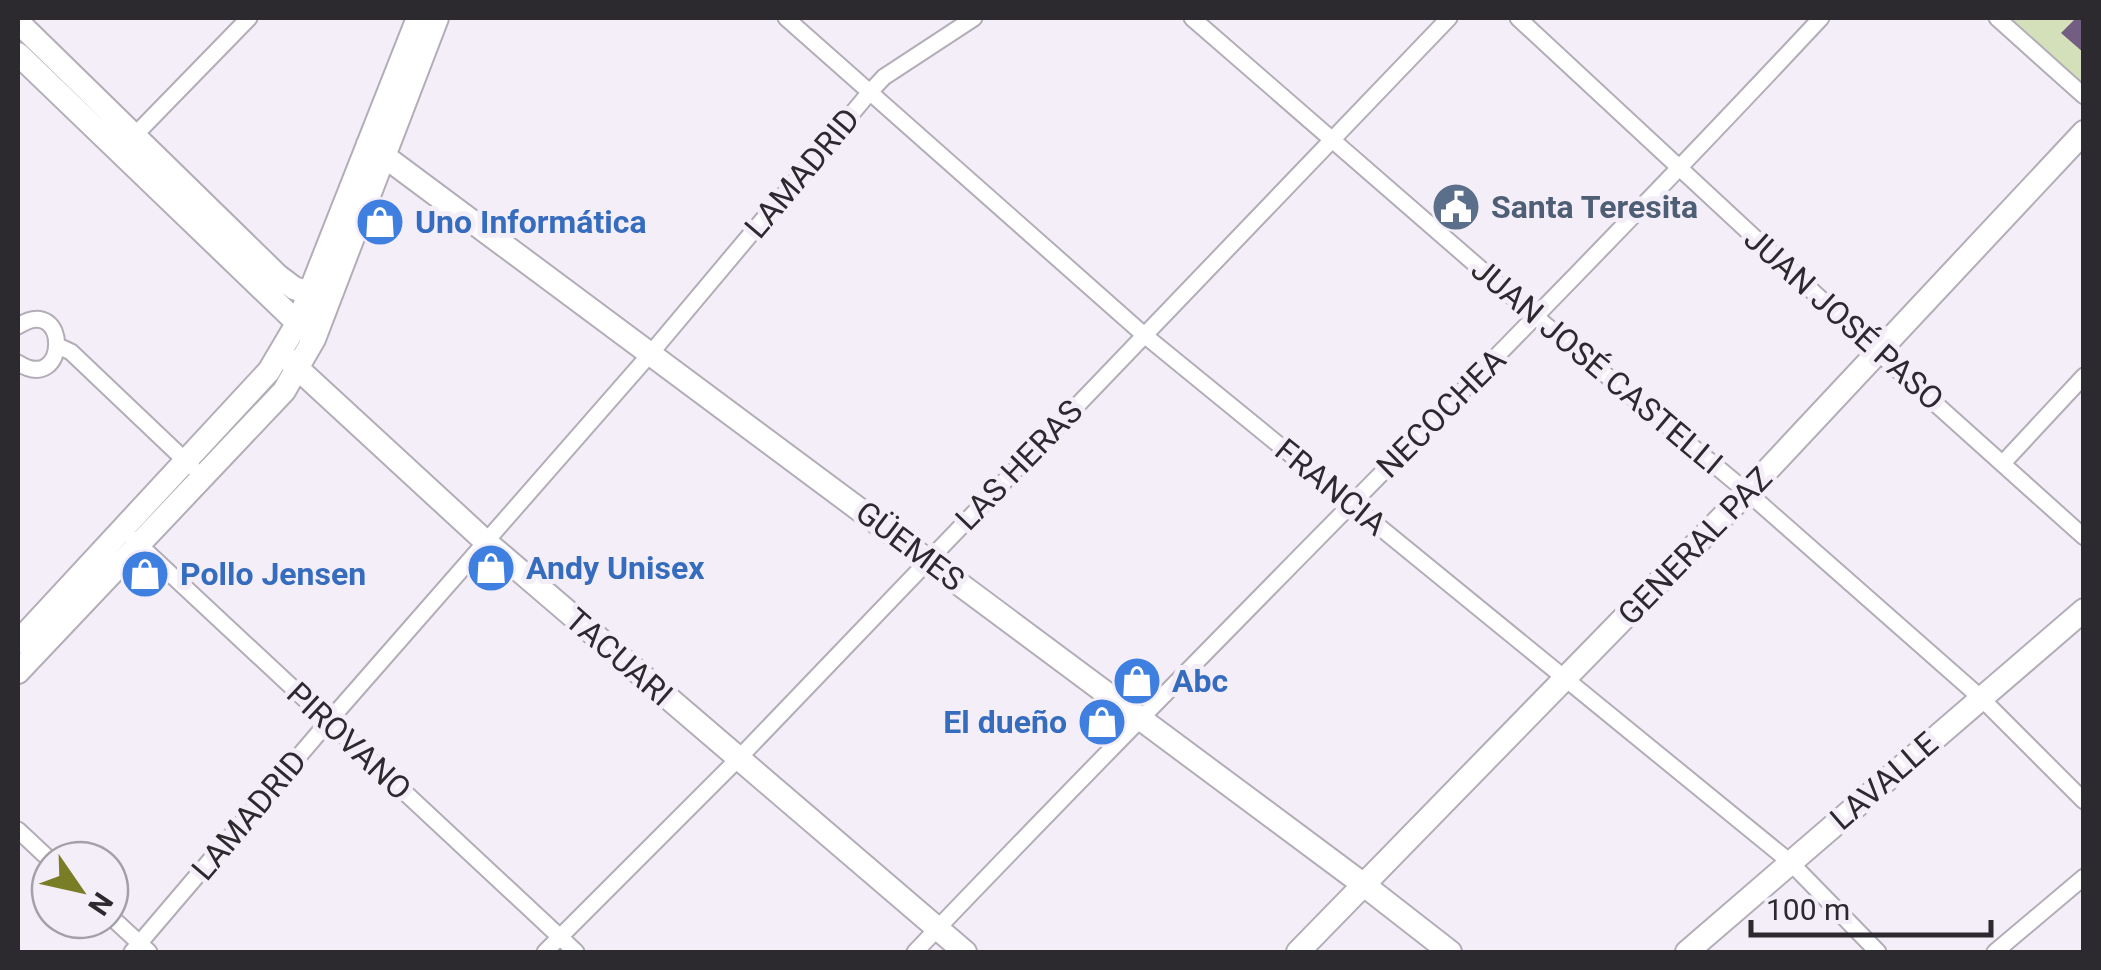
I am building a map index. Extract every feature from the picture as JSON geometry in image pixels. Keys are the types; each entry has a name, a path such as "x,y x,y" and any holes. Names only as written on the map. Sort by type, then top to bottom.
{"street":[{"path":"135,135 249,18"},
{"path":"18,672 28,633 131,537 195,469 284,391 290,361 306,330 376,149 437,18"},
{"name":"FRANCIA","path":"786,18 1144,334 1790,862 1878,952"},
{"name":"LAMADRID","path":"140,950 328,722 651,352 870,92 884,77 974,18"},
{"name":"JUAN JOSÉ CASTELLI","path":"1192,18 1536,317 1747,492 1981,698 2084,801"},
{"name":"LAS HERAS","path":"544,952 738,759 1449,18"},
{"name":"JUAN JOSÉ PASO","path":"1518,18 1878,354 2084,537"},
{"name":"NECOCHEA","path":"937,930 1680,169 1821,18"},
{"path":"1996,18 2084,96"},
{"path":"376,149 412,20"},
{"path":"20,23 278,276 318,297"},
{"path":"22,67 306,330"},
{"name":"GENERAL PAZ","path":"1298,952 1747,492 2084,132"},
{"name":"GÜEMES","path":"376,149 1450,952"},
{"path":"18,326 29,320 44,322 55,332 58,346 52,360 40,368 18,364"},
{"path":"58,346 71,352 195,469"},
{"name":"TACUARI","path":"290,361 485,542 965,952"},
{"path":"2003,463 2084,376"},
{"name":"PIROVANO","path":"131,537 576,952"},
{"name":"LAVALLE","path":"1687,952 2084,610"},
{"path":"1995,952 2084,877"},
{"path":"915,952 937,930"}],"green space":[{"path":"2006,18 2083,18 2083,90"}],"building":[{"path":"2076,18 2084,18 2084,53 2061,33"}],"place":[{"name":"Santa Teresita","path":"1456,207"},
{"name":"Uno Informática","path":"380,222"},
{"name":"Andy Unisex","path":"491,568"},
{"name":"Pollo Jensen","path":"145,574"},
{"name":"Abc","path":"1137,681"},
{"name":"El dueño","path":"1102,722"}]}
